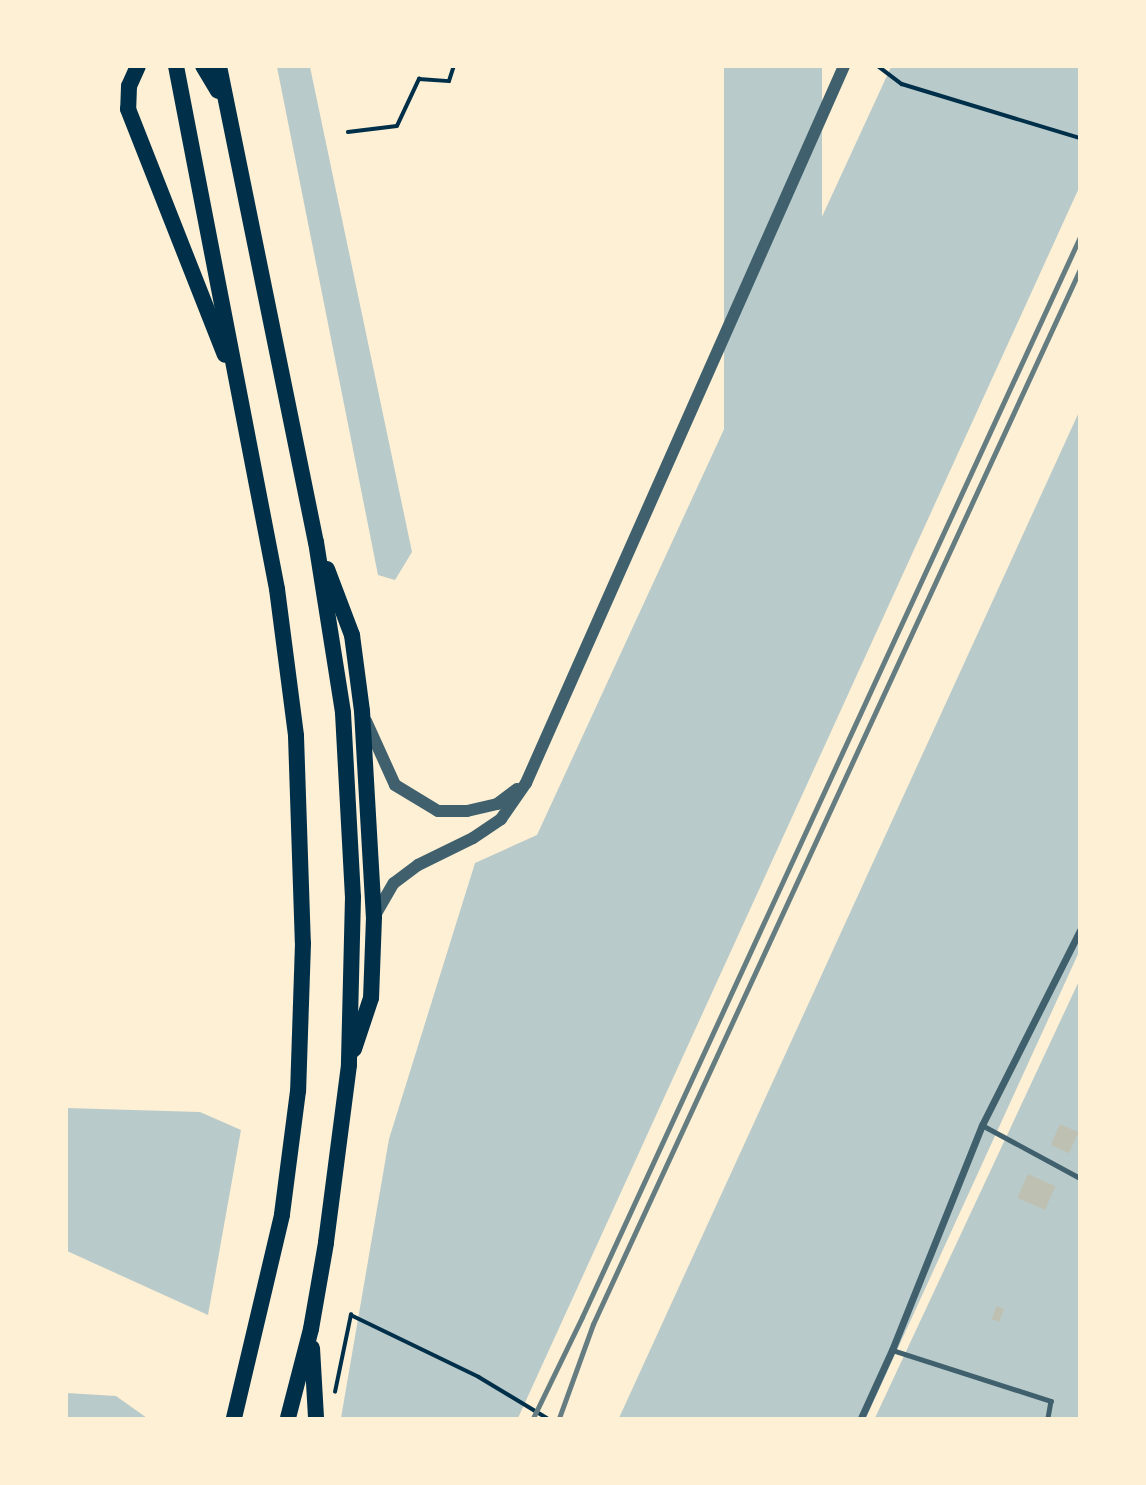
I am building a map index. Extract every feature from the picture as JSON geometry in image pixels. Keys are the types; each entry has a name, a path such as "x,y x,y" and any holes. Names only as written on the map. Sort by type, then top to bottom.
{"highway":[{"path":"138,66 129,86 128,109 239,389"},
{"path":"176,66 277,589 296,736 303,943 298,1091 282,1215 263,1308 234,1419"},
{"path":"203,66 228,108"},
{"path":"219,66 316,542 343,726 353,897 349,1065 326,1243 311,1329 288,1419"},
{"path":"316,542 352,635 362,711 374,917 371,998 349,1065"},
{"path":"311,1329 316,1419"}],"street":[{"path":"374,917 394,883 418,865 473,838 501,819 526,783 844,66"},
{"path":"362,711 383,765 395,785 438,811 467,811 497,804 526,783"},
{"path":"861,1419 892,1350 982,1125 1080,930"}],"lane":[{"path":"982,1125 1080,1178"},
{"path":"892,1350 1051,1401 1048,1419"}],"path":[{"path":"348,132 397,126 419,79 449,81 454,66"},
{"path":"878,66 902,84 1080,138"},
{"path":"334,1405 351,1315 479,1377 547,1419"}],"shaded area":[{"path":"277,67 310,67 412,552 395,580 378,575"},
{"path":"724,67 822,67 822,745 724,745"},
{"path":"891,67 1079,67 1079,188 518,1418 341,1418 389,1139 475,863 537,835"},
{"path":"1079,412 1079,952 866,1418 619,1418"},
{"path":"1079,981 1079,1418 875,1418"},
{"path":"66,1108 200,1112 241,1130 208,1315 67,1251"},
{"path":"66,1393 116,1396 147,1418 67,1418"}],"building":[{"path":"1060,1124 1078,1132 1069,1153 1051,1145"},
{"path":"1028,1174 1055,1186 1045,1210 1017,1198"},
{"path":"997,1306 1004,1309 999,1322 992,1319"}],"railway":[{"path":"533,1418 1080,237"},
{"path":"559,1418 593,1324 1080,269"}]}
